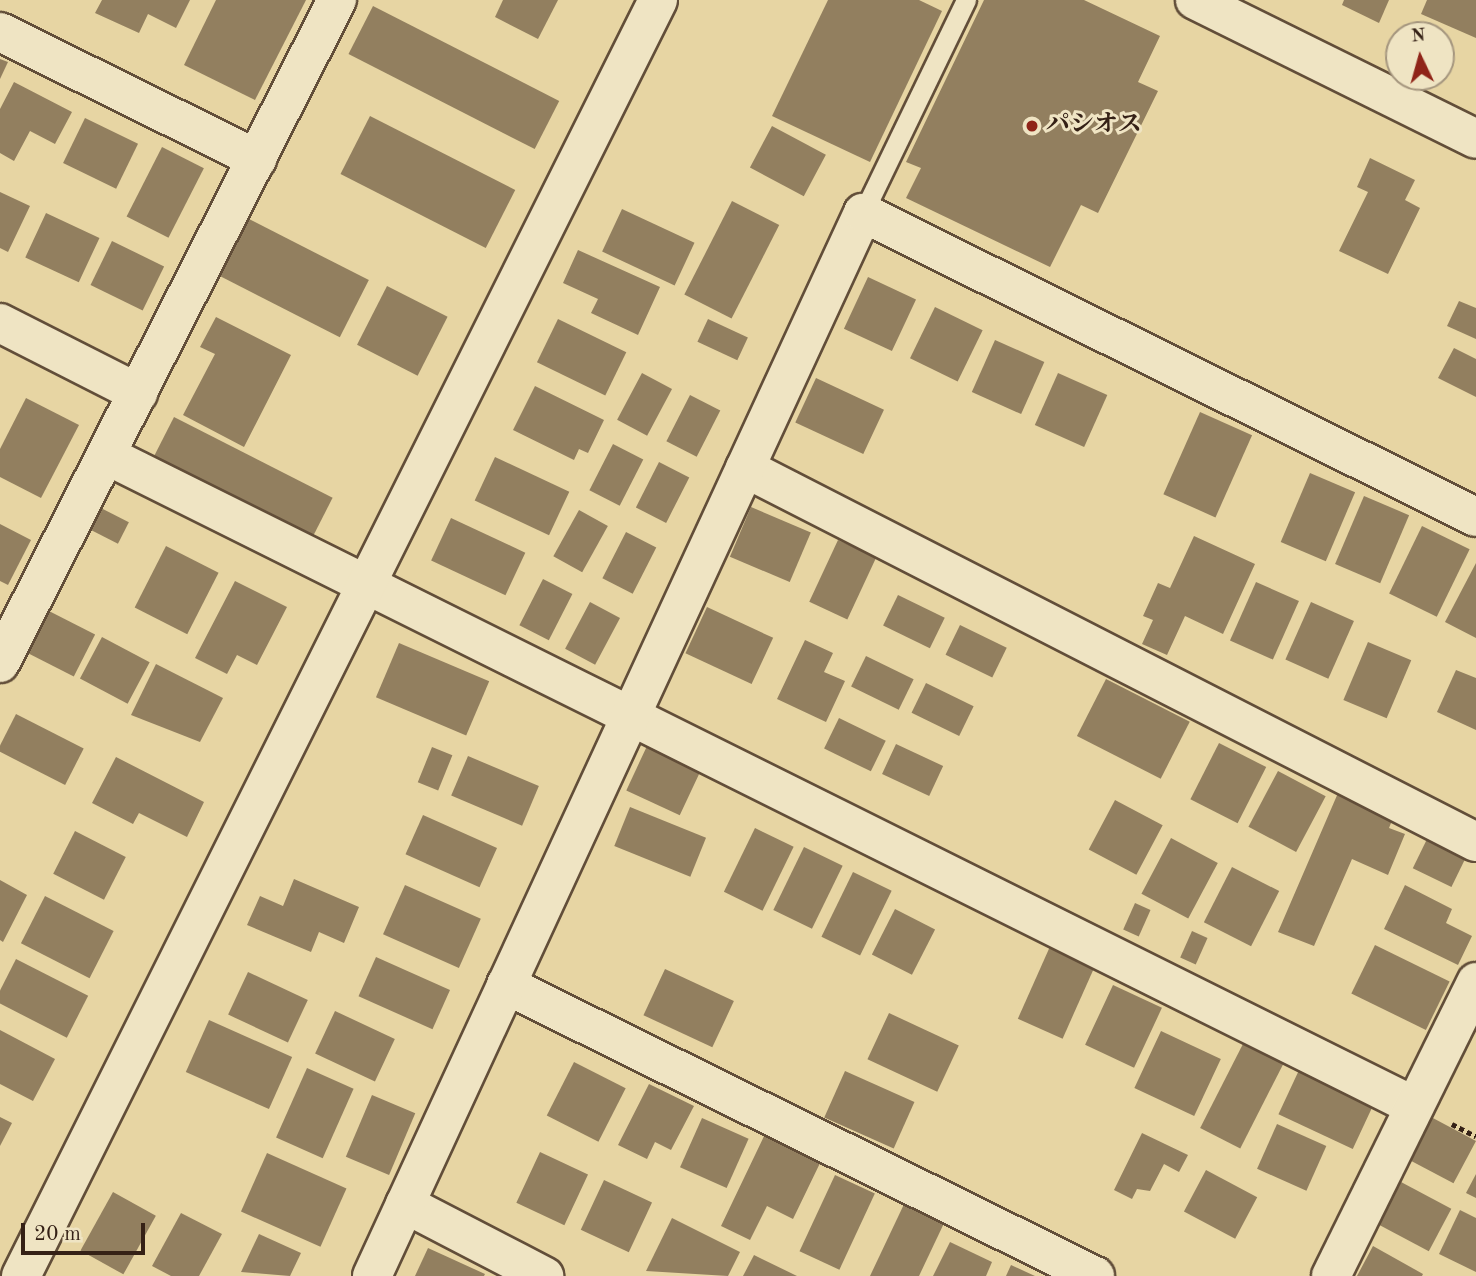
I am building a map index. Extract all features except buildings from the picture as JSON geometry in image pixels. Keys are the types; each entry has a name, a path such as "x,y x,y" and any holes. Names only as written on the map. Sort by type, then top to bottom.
{"street":[{"path":"3,652 106,456 337,0"},
{"path":"21,1276 658,0"},
{"path":"1195,0 1476,139"},
{"path":"0,32 257,159"},
{"path":"372,1276 863,213 1476,517"},
{"path":"0,323 138,393"},
{"path":"106,456 364,587 634,713 1415,1106"},
{"path":"745,468 1476,842"},
{"path":"1331,1276 1476,982"},
{"path":"506,985 1095,1276"},
{"path":"405,1204 544,1276"}],"lane":[{"path":"863,213 966,0"}],"place":[{"name":"パシオス","path":"1032,126"}]}
